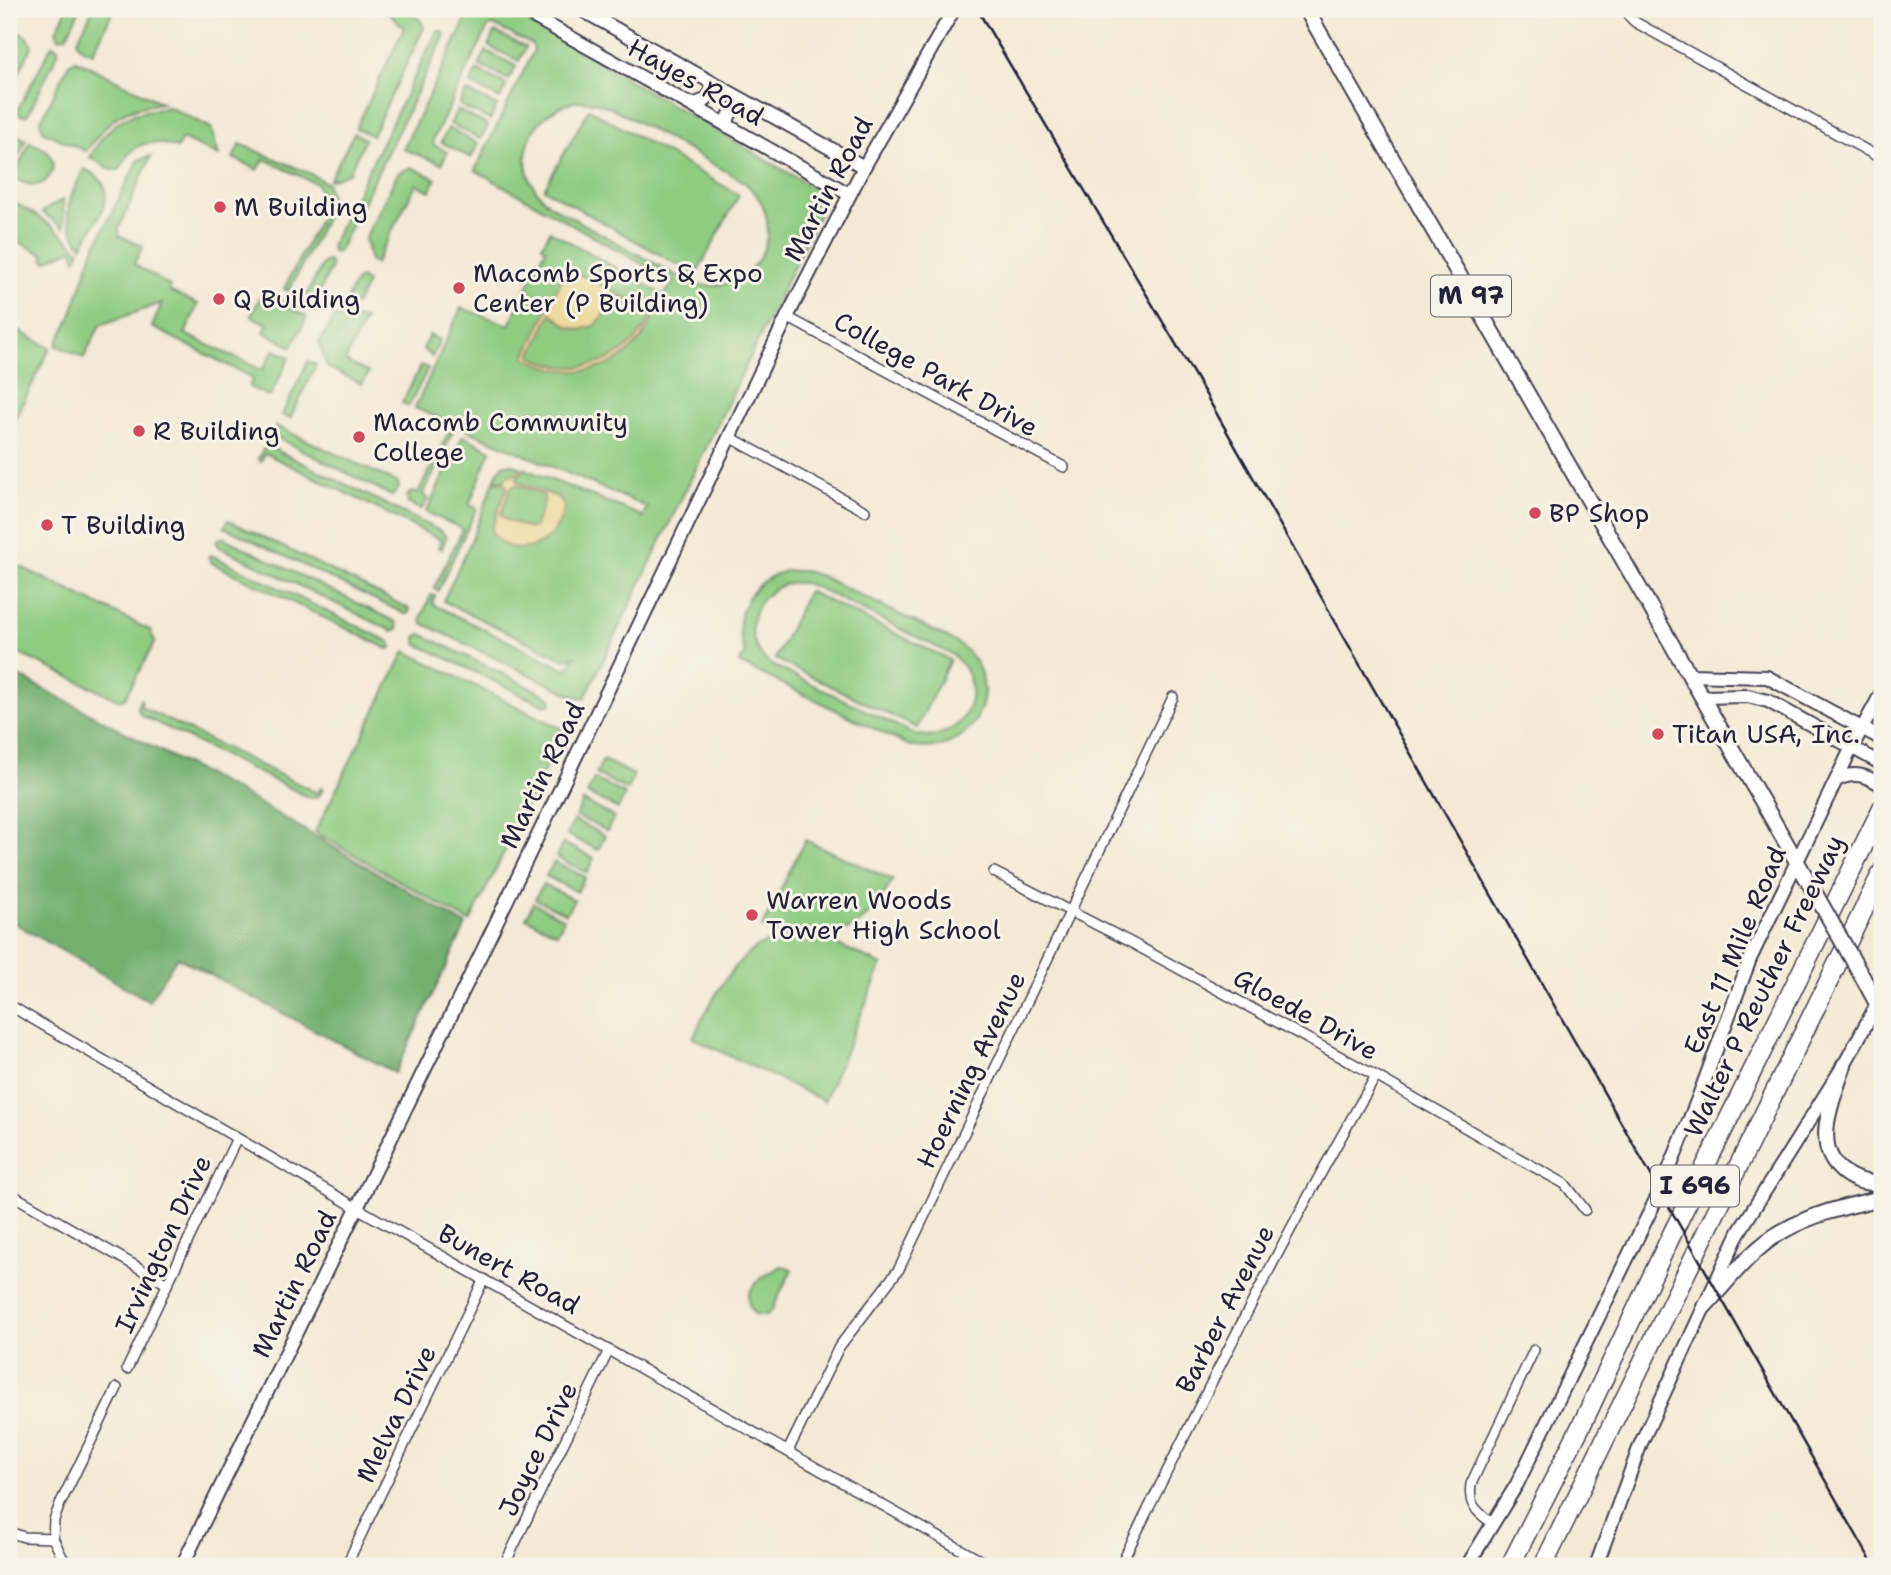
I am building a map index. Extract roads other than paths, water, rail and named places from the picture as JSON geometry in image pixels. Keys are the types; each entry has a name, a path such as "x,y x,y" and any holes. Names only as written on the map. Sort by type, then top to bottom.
{"highway":[{"name":"Walter P Reuther Freeway","path":"1510,1566 1585,1418 1672,1234 1882,808"},
{"name":"I 696","path":"1543,1566 1882,872"}],"main road":[{"name":"M 97","path":"1306,9 1863,978 1881,1004"},
{"path":"1844,1065 1827,1122 1826,1136 1830,1157 1848,1176 1860,1182 1882,1183"},
{"path":"1704,1307 1762,1245 1781,1231 1825,1212 1882,1198"}],"street":[{"name":"Hayes Road","path":"520,9 849,194"},
{"name":"Hayes Road","path":"580,9 864,167"},
{"name":"Martin Road","path":"183,1566 788,317 849,194 954,9"},
{"path":"1629,11 1635,22 1882,159"},
{"path":"682,100 695,104 706,100 712,91 710,82"},
{"path":"727,126 732,110 747,102"},
{"name":"College Park Drive","path":"788,317 1064,467"},
{"path":"730,437 865,511"},
{"path":"1689,676 1767,677 1881,738"},
{"name":"East 11 Mile Road","path":"1467,1566 1517,1483 1662,1187 1697,1101 1741,979 1852,747 1882,692"},
{"path":"1702,697 1748,696 1768,701 1882,764"},
{"name":"Hoerning Avenue","path":"788,1451 839,1346 899,1269 1173,697"},
{"path":"1836,780 1850,774 1861,774 1882,785"},
{"name":"Gloede Drive","path":"994,872 1071,909 1376,1076 1565,1184 1585,1210"},
{"path":"1596,1566 1641,1443 1752,1209 1881,1004"},
{"name":"Bunert Road","path":"9,1005 356,1208 990,1566"},
{"name":"Barber Avenue","path":"1120,1566 1267,1270 1376,1076"},
{"name":"Irvington Drive","path":"127,1368 237,1138"},
{"path":"9,1193 167,1284"},
{"name":"Melva Drive","path":"346,1566 484,1279"},
{"name":"Joyce Drive","path":"504,1566 609,1350"},
{"path":"1493,1524 1472,1504 1469,1496 1471,1484 1534,1350"},
{"path":"70,1566 52,1538 54,1520 117,1388"},
{"path":"9,1532 24,1537 52,1538"}],"railway":[{"path":"977,9 1202,388 1874,1566"}],"place":[{"name":"M Building","path":"220,207"},
{"name":"Macomb Sports & Expo Center (P Building)","path":"459,288"},
{"name":"Q Building","path":"219,299"},
{"name":"R Building","path":"139,431"},
{"name":"Macomb Community College","path":"359,437"},
{"name":"BP Shop","path":"1535,513"},
{"name":"T Building","path":"47,525"},
{"name":"Titan USA, Inc.","path":"1658,734"},
{"name":"Warren Woods Tower High School","path":"752,915"}]}
